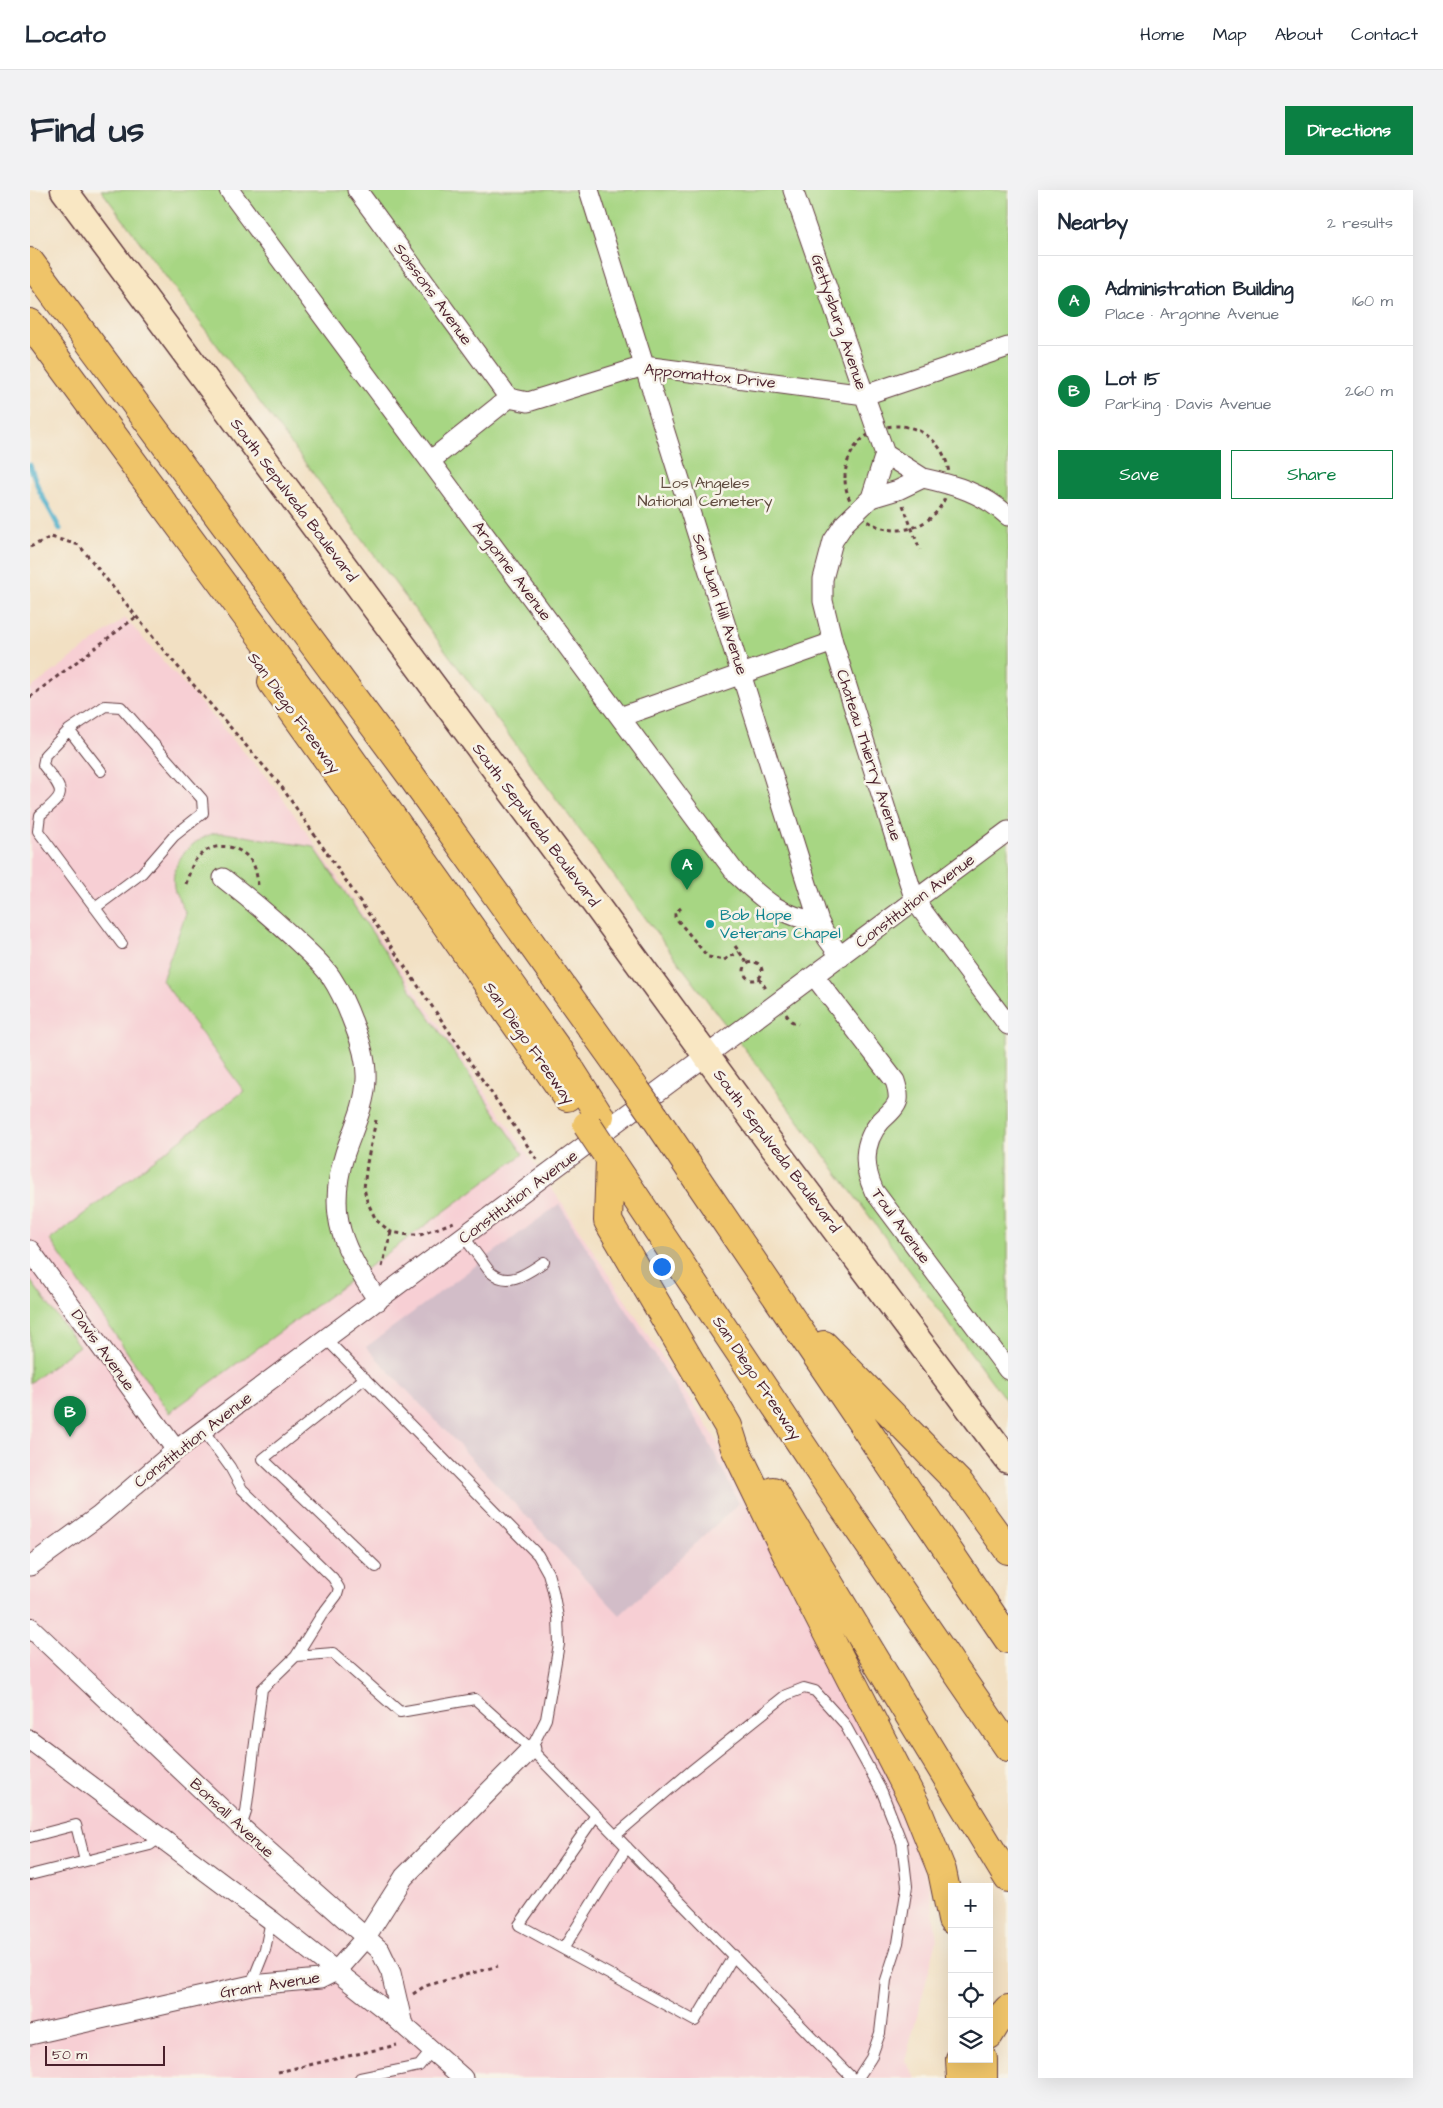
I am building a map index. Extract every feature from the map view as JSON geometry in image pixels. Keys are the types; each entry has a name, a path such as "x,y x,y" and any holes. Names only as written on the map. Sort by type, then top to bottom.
{"highway":[{"path":"30,262 412,777 636,1090 1008,1639"},
{"path":"30,323 329,728 560,1053 593,1120"},
{"name":"San Diego Freeway","path":"30,354 593,1120 611,1151 840,1502 1008,1747"},
{"path":"611,1151 608,1221 728,1426 749,1452 1008,1878"},
{"path":"611,1151 856,1496 1008,1715"},
{"path":"771,1290 960,1484 1008,1550"},
{"path":"728,1426 735,1448 787,1555 916,1806 942,1871 948,1900"},
{"path":"993,2029 1008,2009"},
{"path":"960,2063 961,2078"},
{"path":"983,2063 983,2078"}],"main road":[{"name":"South Sepulveda Boulevard","path":"64,190 1008,1460"}],"street":[{"name":"Argonne Avenue","path":"229,190 737,875 777,908 799,919 819,922"},
{"name":"Soissons Avenue","path":"357,190 509,398"},
{"name":"San Juan Hill Avenue","path":"590,190 819,922 827,938 841,957"},
{"name":"Gettysburg Avenue","path":"793,190 885,454"},
{"name":"Appomattox Drive","path":"509,398 528,402 644,366 865,395 1008,347"},
{"path":"430,461 509,398"},
{"path":"871,498 885,454 923,478 973,491 997,506 1008,516"},
{"name":"Chateau Thierry Avenue","path":"923,478 898,490 871,498 845,523 833,541 828,558 823,579 823,601 832,642 915,901 1008,1025"},
{"path":"620,717 832,642"},
{"name":"Constitution Avenue","path":"30,1566 99,1516 176,1450 378,1301 463,1231 548,1175 1008,831"},
{"path":"222,878 267,912 331,976 358,1034 366,1080 362,1108 345,1154 339,1182 338,1226 344,1244 357,1270 378,1301"},
{"name":"Toul Avenue","path":"815,976 895,1081 898,1091 898,1101 876,1127 868,1145 865,1162 868,1178 874,1191 1008,1370"},
{"name":"Davis Avenue","path":"30,1250 176,1450"},
{"name":"Bonsall Avenue","path":"30,1627 241,1828 380,1950 391,1973 404,2025"},
{"path":"30,1740 271,1920 404,2025 463,2078"},
{"name":"Grant Avenue","path":"30,2035 250,1985 320,1979 336,1971 366,1937 404,1877 531,1749"}],"lane":[{"path":"95,908 142,874 174,836 203,813 202,799 121,707 105,706 70,730 45,755 43,765 60,788 60,795 57,801 40,815 38,831 95,908 122,944"},
{"path":"70,730 101,771"},
{"path":"463,1231 490,1272 496,1277 517,1279 544,1262"},
{"path":"326,1339 538,1555 548,1573 558,1617 559,1644 546,1718 531,1749"},
{"path":"365,1378 263,1459 376,1567"},
{"path":"203,1430 230,1467 242,1489 333,1578 339,1588 337,1596 321,1616 296,1656 262,1689 246,1812 241,1828"},
{"path":"296,1656 333,1653 400,1712 475,1699 531,1749 852,2078"},
{"path":"616,1835 691,1771 786,1695 804,1688 815,1691 844,1724 882,1792 902,1843 907,1886 898,1943 886,1980 880,2033 871,2058 858,2078"},
{"path":"596,1815 519,1925 695,2021 734,1955"},
{"path":"30,1836 76,1825 85,1861"},
{"path":"30,1875 150,1845 161,1837"},
{"path":"563,1949 627,1847"},
{"path":"250,1985 265,1950 271,1920"},
{"path":"360,2078 419,2066 432,2050"}],"path":[{"path":"898,490 920,550"},
{"path":"30,547 51,537 79,545 136,617 280,786 548,1175"},
{"path":"30,697 136,617"},
{"path":"186,884 195,860 208,850 220,846 235,848 246,854 253,864 259,888"},
{"path":"681,908 674,915 708,957 728,959 739,952"},
{"path":"686,931 690,928"},
{"path":"736,946 748,964"},
{"path":"753,962 761,966 762,974 759,978 753,980 745,975 744,969 748,964 753,962"},
{"path":"375,1116 377,1122 367,1163 364,1188 367,1201 376,1220 391,1232 409,1235 420,1235 450,1222 455,1222 463,1231"},
{"path":"382,1267 391,1232"},
{"path":"410,1996 424,1986 498,1966"},
{"path":"278,2072 397,2045"}],"shaded area":[{"path":"125,618 276,788 561,1202 718,1442 892,1781 914,1834 930,1888 937,1940 905,2061 916,2078 30,2078 30,689"},
{"path":"559,1204 704,1432 739,1503 620,1615 366,1347"}],"green space":[{"name":"Los Angeles National Cemetery","path":"101,190 1008,190 1008,1403 755,1062"},
{"path":"215,833 314,847 523,1154 169,1413 50,1240 244,1091 162,980 186,913 175,892 174,872 183,854 190,847 206,836"},
{"path":"30,1280 79,1346 30,1383"}],"waterway":[{"path":"30,465 39,490 60,529"}],"place":[{"name":"Administration Building","path":"687,890"},
{"name":"Bob Hope Veterans Chapel","path":"710,924"},
{"name":"Lot 15","path":"70,1437"}]}
